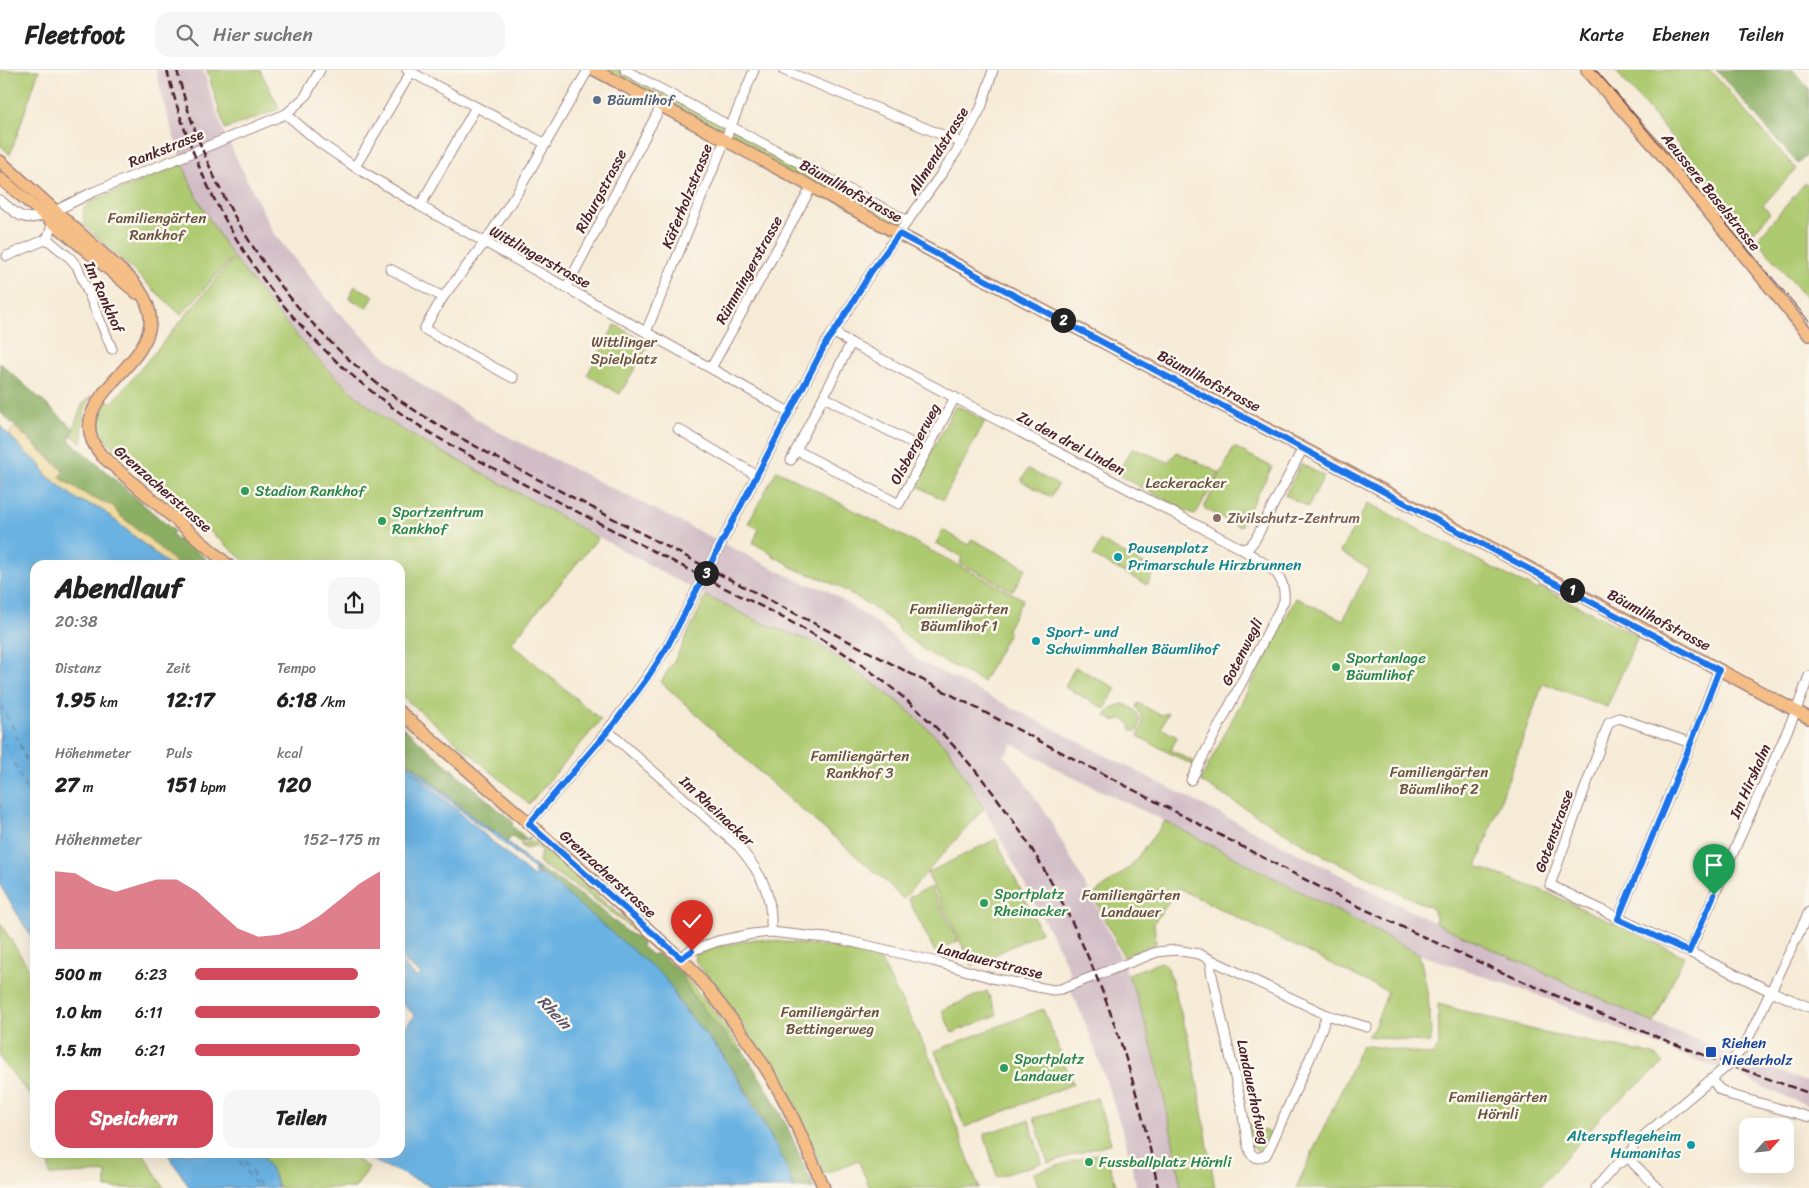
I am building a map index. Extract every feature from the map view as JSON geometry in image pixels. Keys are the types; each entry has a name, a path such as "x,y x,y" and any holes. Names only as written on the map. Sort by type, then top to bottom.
{"main road":[{"name":"Bäumlihofstrasse","path":"595,70 899,234 1809,718"},
{"name":"Aeussere Baselstrasse","path":"1587,70 1658,150 1809,335"},
{"name":"Grenzacherstrasse","path":"0,161 132,279 145,299 150,315 148,334 139,350 94,406 90,422 94,446 102,456 222,560"},
{"path":"0,178 126,286 145,299"},
{"path":"49,219 57,210"},
{"name":"Grenzacherstrasse","path":"405,716 681,958 712,994 775,1084 795,1122 824,1188"}],"street":[{"path":"286,114 305,96 320,70"},
{"path":"513,378 424,329 443,297 485,242 517,193 588,70"},
{"name":"Bäumlihofstrasse","path":"625,70 908,221"},
{"name":"Käferholzstrasse","path":"646,332 754,70"},
{"path":"784,70 962,143"},
{"path":"982,70 992,72"},
{"path":"355,168 409,71 546,144"},
{"name":"Allmendstrasse","path":"529,824 608,731 632,700 667,647 827,341 871,272 962,143 981,108 992,72"},
{"name":"Riburgstrasse","path":"566,288 661,106"},
{"path":"420,206 476,107"},
{"name":"Wittlingerstrasse","path":"286,114 320,143 355,168 790,412"},
{"name":"Rankstrasse","path":"57,210 93,192 286,114"},
{"name":"Rümmingerstrasse","path":"711,368 812,186"},
{"path":"0,200 26,219 49,219 47,239 6,256"},
{"name":"Im Rankhof","path":"47,239 77,266 112,349"},
{"path":"390,269 443,297"},
{"name":"Zu den drei Linden","path":"834,332 851,343 1242,549"},
{"path":"791,460 851,343"},
{"path":"824,397 927,451"},
{"name":"Olsbergerweg","path":"796,450 899,504 955,397"},
{"path":"678,428 756,475"},
{"path":"1242,549 1250,547 1255,540 1303,448"},
{"name":"Gotenwegli","path":"1191,780 1284,601 1284,592 1278,574 1271,567 1242,549"},
{"path":"1618,919 1719,670"},
{"name":"Im Hirshalm","path":"1689,952 1796,711 1809,676"},
{"name":"Gotenstrasse","path":"1691,743 1618,718 1609,722 1550,885 1772,992 1809,1007"},
{"name":"Im Rheinacker","path":"608,731 747,856 761,875 768,892 772,917 771,932"},
{"path":"1596,1188 1619,1162 1630,1157 1634,1145 1641,1138 1712,1079 1744,1047 1809,912"},
{"name":"Landauerstrasse","path":"681,958 688,952 718,941 771,932 844,940 933,961 992,978 1053,990 1062,989 1150,954 1165,950 1187,950 1200,954 1327,1015 1367,1028"},
{"name":"Landauerhofweg","path":"1211,960 1211,971 1239,1094 1248,1146 1251,1154 1257,1158 1266,1155 1270,1147 1327,1015"},
{"path":"1712,1079 1719,1089 1731,1095 1809,1117"},
{"path":"1630,1157 1658,1188"}],"shaded area":[{"path":"156,70 203,70 223,131 274,234 337,311 384,356 427,389 493,429 801,582 827,590 879,625 918,660 1425,918 1654,1023 1809,1083 1809,1106 1737,1074 1681,1055 1538,995 1419,954 1165,821 1070,776 1013,744 1004,756 1018,772 1049,818 1094,901 1124,965 1148,1032 1168,1116 1181,1188 1137,1188 1124,1135 1086,1025 1069,986 1070,973 1061,952 984,808 947,747 900,703 818,644 760,622 706,596 537,503 430,447 378,413 335,376 297,337 233,257 188,181 163,101"}],"green space":[{"path":"0,70 39,70 10,155 0,145"},
{"path":"207,70 260,70 279,108 225,129"},
{"path":"595,70 625,70 908,221 899,234"},
{"path":"1615,70 1710,70 1796,169 1763,205 1770,213 1753,233"},
{"path":"1716,70 1793,70 1809,89 1809,153 1798,164"},
{"name":"Familiengärten Rankhof","path":"183,164 199,200 233,257 181,315 83,224 85,222 83,219 84,208 91,201"},
{"path":"1805,183 1809,187 1809,301 1757,240"},
{"name":"Sportzentrum Rankhof","path":"234,258 283,320 319,360 378,413 424,442 598,538 511,643 601,720 529,804 405,698 405,560 243,560 106,441 100,432 99,421 101,412 108,400 112,403"},
{"path":"355,286 374,296 367,308 349,298"},
{"name":"Wittlinger Spielplatz","path":"615,325 649,344 620,394 587,375"},
{"path":"0,363 74,429 69,440 174,531 172,535 174,538 177,540 181,538 207,560 172,560 119,515 113,507 84,494 60,478 63,470 0,412"},
{"path":"91,395 84,416 82,426 83,439 81,442 71,435 82,405"},
{"path":"956,405 985,421 943,500 914,484"},
{"path":"1234,447 1272,467 1240,527 1204,508"},
{"name":"Leckeracker","path":"1133,448 1168,462 1177,452 1220,473 1195,515 1106,469 1110,462 1120,468"},
{"path":"1301,464 1324,476 1308,507 1285,495"},
{"path":"1028,469 1058,485 1051,497 1021,481"},
{"name":"Familiengärten Bäumlihof 1","path":"777,470 1023,599 1007,629 1009,633 983,682 927,652 897,629 898,626 856,597 824,580 789,566 789,564 753,543 759,529 748,523"},
{"name":"Familiengärten Bäumlihof 2","path":"1368,503 1516,580 1538,590 1540,587 1638,636 1607,707 1543,683 1478,867 1544,891 1684,956 1654,1023 1435,923 1436,916 1433,909 1322,855 1200,781 1296,598 1343,620 1369,569 1340,552"},
{"path":"943,530 969,545 972,539 1026,568 1013,591 960,563 962,557 936,543"},
{"path":"1101,541 1155,570 1147,585 1093,556"},
{"name":"Familiengärten Rankhof 3","path":"706,596 760,622 818,644 900,703 947,747 984,808 903,899 882,878 787,797 661,682 677,656"},
{"path":"1075,667 1116,688 1105,709 1065,687"},
{"path":"1138,703 1160,715 1168,713 1161,728 1177,737 1171,750 1196,763 1192,765 1138,736 1142,721 1141,714 1136,707"},
{"path":"1122,704 1132,708 1138,714 1140,723 1137,732 1131,730 1126,720 1115,721 1105,716 1111,708"},
{"path":"405,729 513,822 512,826 527,839 530,837 531,840 520,841 512,836 507,842 496,832 480,823 412,765 405,763"},
{"name":"Familiengärten Landauer","path":"1165,821 1419,954 1428,998 1431,1043 1367,1036 1374,1028 1388,992 1178,888 1154,923 1156,943 1124,957 1093,895 1130,867"},
{"name":"Sportplatz Rheinacker","path":"996,839 1041,932 972,966 927,873"},
{"path":"536,842 634,929 577,887 541,865 539,862 541,850 536,846 525,849 520,844"},
{"path":"536,867 589,901 629,934 645,938 641,946 652,955 658,953 684,975 683,979 695,999 738,1050 743,1051 766,1087 787,1126 814,1188 794,1188 771,1135 742,1083 721,1052 682,1005 672,988 539,876"},
{"path":"931,887 958,941 935,952 908,898"},
{"path":"0,923 30,970 30,1096 0,1058"},
{"name":"Familiengärten Bettingerweg","path":"756,939 832,947 878,955 933,1063 979,1188 870,1188 858,1160 824,1174 797,1109 784,1085 714,984 696,962 695,955 710,948"},
{"path":"1161,962 1168,968 1192,1052 1215,1188 1181,1188 1166,1107 1153,1053 1138,1000 1128,974"},
{"path":"684,975 743,1051 738,1050 695,999 683,979"},
{"path":"987,991 997,1015 952,1033 942,1010"},
{"name":"Familiengärten Hörnli","path":"1438,1004 1548,1034 1653,1054 1664,1063 1604,1113 1539,1188 1296,1188 1362,1045 1432,1055 1439,1047"},
{"name":"Sportplatz Landauer","path":"1043,1009 1073,1084 965,1127 935,1051"},
{"path":"1097,1098 1111,1143 1048,1163 1034,1118"},
{"path":"1029,1120 1042,1163 997,1177 984,1134"},
{"path":"1249,1124 1272,1134 1266,1148 1261,1152 1257,1151 1252,1144"},
{"name":"Fussballplatz Hörnli","path":"1105,1151 1117,1188 1039,1188 1034,1173"},
{"path":"48,1158 146,1158 164,1188 106,1188 106,1172 50,1175"},
{"path":"264,1158 354,1158 369,1168 355,1188 278,1188 274,1175"}],"sand":[{"path":"15,427 63,471 60,478 90,497 113,506 119,515 172,560 162,560 101,509 78,500 46,475 40,464 27,454 9,434"}],"water":[{"path":"0,426 27,454 40,464 46,475 78,500 101,509 163,560 30,560 30,935 0,885"},
{"name":"Rhein","path":"405,764 415,768 480,823 496,832 536,867 539,876 544,875 662,975 672,988 679,1003 721,1053 741,1084 782,1157 794,1188 435,1188 367,1158 405,1158 405,1027 415,1015 405,1006 405,967 416,977 419,977 421,974 405,962","holes":["412,771 478,825 494,835 534,869 536,877 532,876"]},
{"path":"170,1158 264,1158 274,1175 278,1188 190,1188"}],"ferry route":[{"path":"0,705 11,723 30,770"},
{"path":"0,734 30,797"},
{"path":"238,1158 257,1188"},
{"path":"244,1158 261,1188"}],"tram line":[{"path":"1596,70 1809,321"}],"railway":[{"path":"167,70 185,130 208,187 237,240 271,289 309,335 353,376 401,413 454,447 781,617 841,651 920,712 973,768 1019,830 1059,896 1092,967 1120,1040 1142,1114 1158,1188"},
{"path":"177,70 191,118 209,164 230,209 256,251 285,291 318,329 353,363 392,395 418,412 499,459 1333,894 1450,949 1568,1001 1688,1049 1809,1093"}],"place":[{"name":"Bäumlihof","path":"597,100"},
{"name":"Stadion Rankhof","path":"245,491"},
{"name":"Zivilschutz-Zentrum","path":"1217,518"},
{"name":"Sportzentrum Rankhof","path":"382,521"},
{"name":"Pausenplatz Primarschule Hirzbrunnen","path":"1118,557"},
{"name":"Sport- und Schwimmhallen Bäumlihof","path":"1036,641"},
{"name":"Sportanlage Bäumlihof","path":"1336,667"},
{"name":"Sportplatz Rheinacker","path":"984,903"},
{"name":"Riehen Niederholz","path":"1711,1052"},
{"name":"Sportplatz Landauer","path":"1004,1068"},
{"name":"Alterspflegeheim Humanitas","path":"1691,1145"},
{"name":"Fussballplatz Hörnli","path":"1089,1162"}],"route":[{"path":"692,951 684,954 681,958 529,824 613,725 667,647 827,341 871,272 899,234 1719,670 1618,919 1689,952 1714,895"}]}
